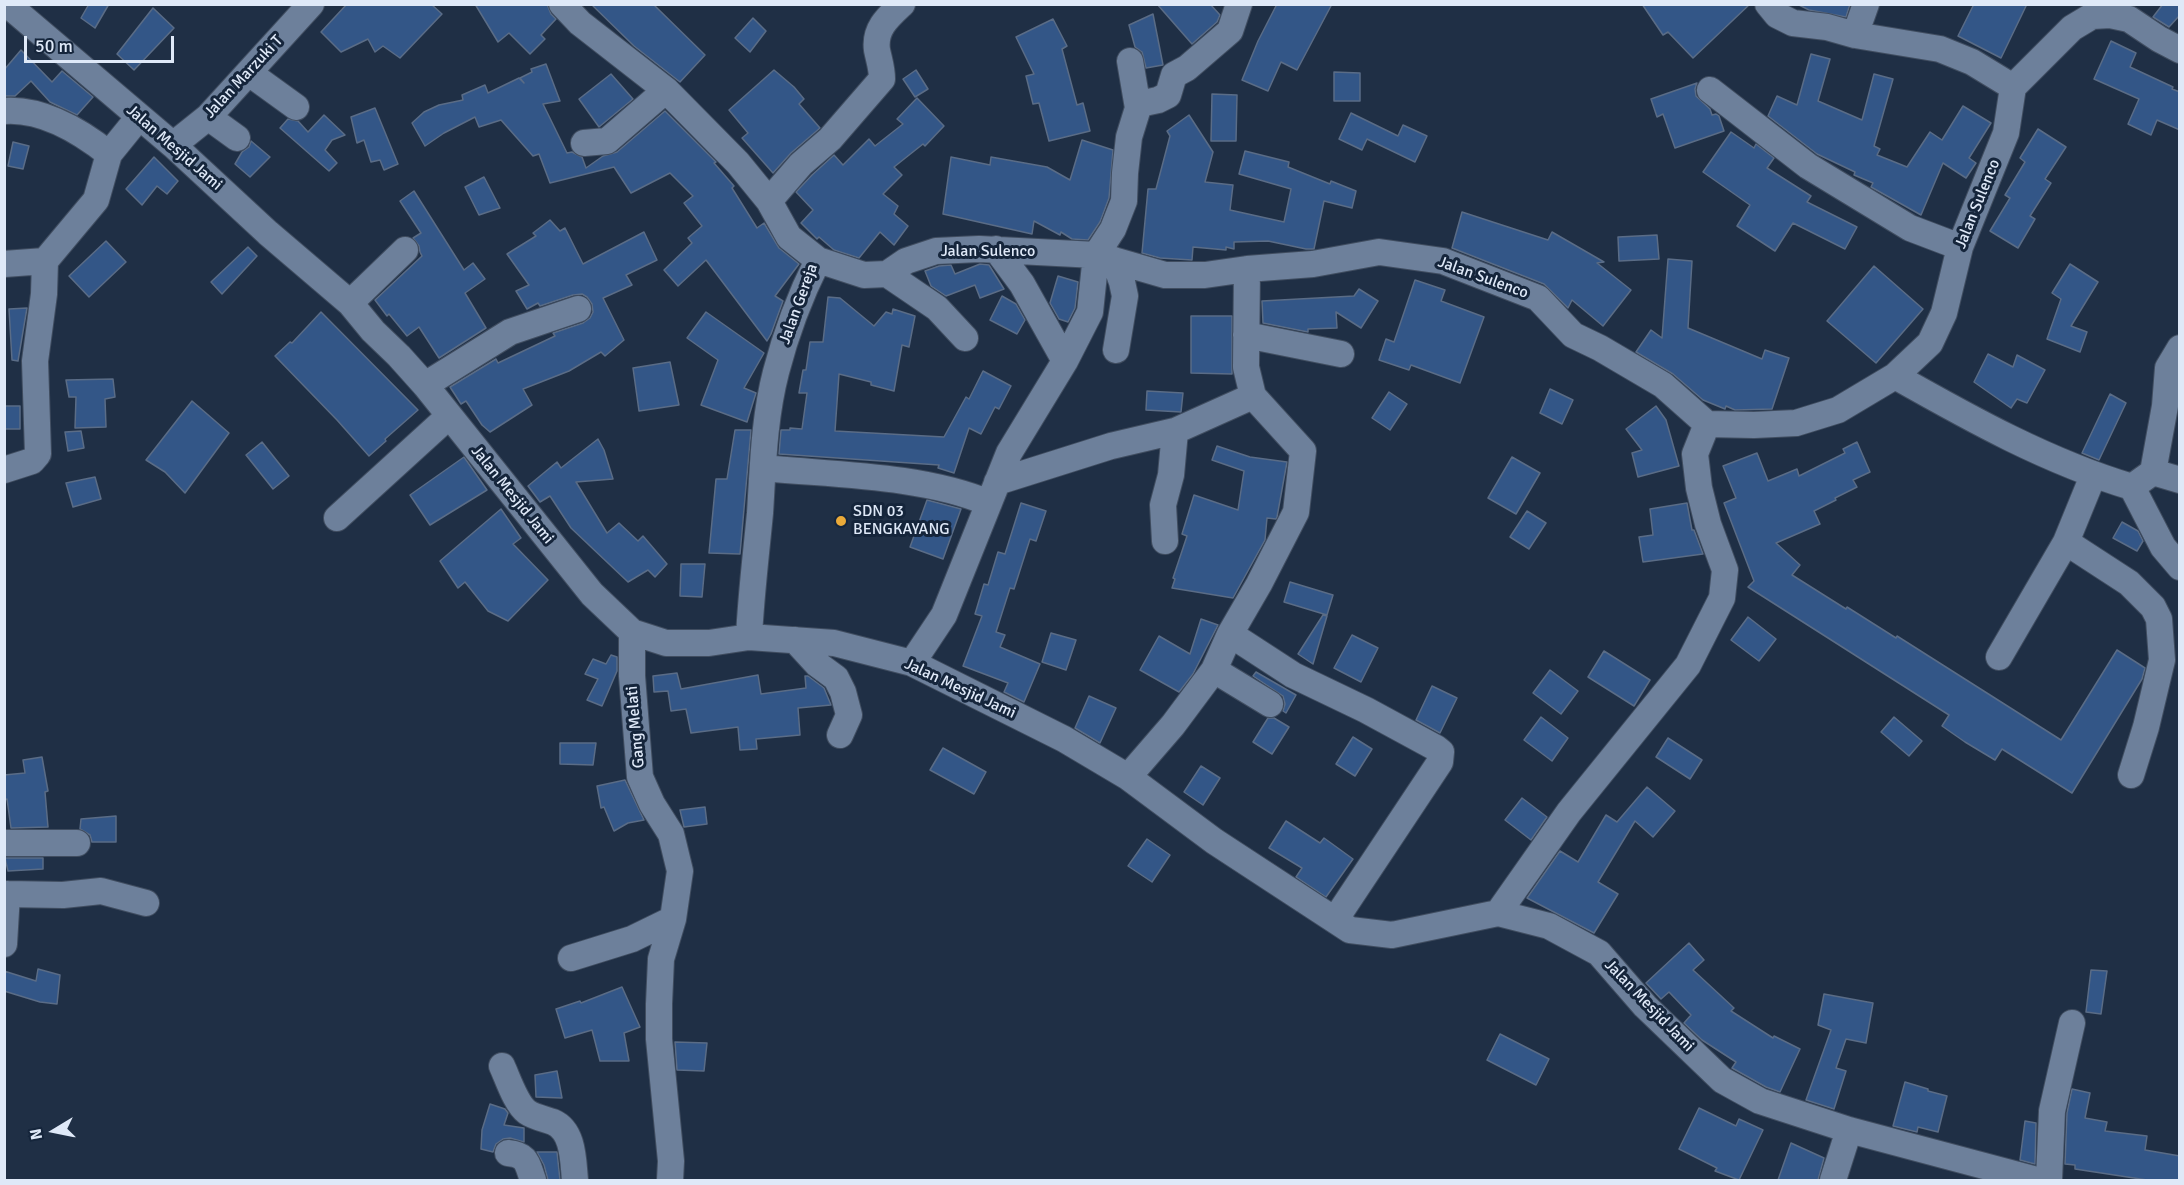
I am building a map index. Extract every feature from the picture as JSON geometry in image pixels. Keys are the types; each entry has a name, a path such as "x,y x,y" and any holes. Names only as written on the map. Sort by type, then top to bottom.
{"street":[{"name":"Jalan Marzuki T","path":"173,145 208,117 311,4"},
{"name":"Jalan Gereja","path":"562,4 580,23 666,90 738,162 769,201 789,237 818,260 788,328 775,374 763,468 749,637"},
{"path":"769,201 801,164 830,139 882,79 877,48 879,28 902,4"},
{"path":"1138,108 1167,95 1174,75 1187,68 1230,31 1239,4"},
{"path":"1768,4 1777,15 1793,23 1827,27 1855,35 1941,49 1972,62 2013,87 2072,28 2092,16 2110,15 2129,19 2158,39 2180,50"},
{"path":"1855,35 1866,4"},
{"name":"Jalan Mesjid Jami","path":"11,6 173,145 268,233 350,303 424,385 592,594 633,632 666,643 709,643 749,637 834,643 912,663 1064,739 1128,777 1214,841 1350,930 1392,935 1498,913 1549,926 1599,953 1644,1006 1722,1080 1760,1101 1849,1130 2037,1180"},
{"path":"912,663 944,615 1009,453 1065,361 1090,312 1113,229 1124,201 1130,137 1138,108 1130,62"},
{"path":"249,74 296,107"},
{"name":"Jalan Sulenco","path":"887,274 906,261 936,250 996,249 1105,258 1165,275 1205,275 1313,264 1378,252 1443,261 1538,298 1573,335 1663,385 1707,424 1797,423 1838,410 1895,376 1930,343 1944,313 1960,247 2006,133 2013,87"},
{"path":"584,143 607,141 666,90"},
{"path":"1710,90 1808,166 1910,228 1960,247"},
{"path":"4,111 28,111 64,125 91,139 109,154"},
{"path":"4,470 32,461 38,454 35,361 44,294 45,261 96,200 109,154 138,117"},
{"path":"208,117 237,138"},
{"path":"996,249 1022,284 1065,361"},
{"path":"350,303 405,250"},
{"path":"1105,258 1122,282 1125,296 1116,350"},
{"path":"818,260 864,275 887,274 937,308 965,338"},
{"path":"4,264 45,261"},
{"path":"1128,777 1173,725 1214,670 1230,634 1260,584 1296,512 1303,451 1253,396 1246,367 1247,269"},
{"path":"424,385 510,332 578,309"},
{"path":"1246,335 1341,354"},
{"path":"2132,487 2153,472 2165,406 2168,368 2180,348"},
{"path":"1895,376 1974,421 2093,476 2132,487 2163,547 2180,567"},
{"path":"763,468 902,481 965,492 993,492 1111,446 1175,431 1253,396"},
{"path":"337,518 449,416"},
{"path":"1498,913 1569,812 1688,665 1722,598 1725,570 1708,524 1699,488 1695,454 1707,424"},
{"path":"1165,542 1163,505 1171,475 1175,431"},
{"path":"2153,472 2180,480"},
{"path":"2000,657 2066,542 2093,476"},
{"path":"2066,542 2129,583 2153,607 2159,620 2162,660 2146,727 2131,775"},
{"name":"Gang Melati","path":"633,632 632,676 640,777 652,804 671,834 680,871 673,919 661,959 659,1027 671,1161 670,1180"},
{"path":"1230,634 1293,675 1366,710 1441,752 1440,762 1335,920"},
{"path":"795,640 817,664 836,678 843,692 849,715 840,735"},
{"path":"1214,670 1270,704"},
{"path":"4,843 77,843"},
{"path":"4,944 6,893 63,895 101,891 146,903"},
{"path":"571,958 632,939 673,919"},
{"path":"2049,1180 2052,1111 2072,1023"},
{"path":"502,1066 513,1091 526,1111 556,1123 566,1131 575,1180"},
{"path":"1833,1180 1849,1130"},
{"path":"508,1153 517,1154 529,1163 533,1180"}],"building":[{"path":"89,4 109,4 95,28 81,18"},
{"path":"347,4 431,4 442,14 400,58 383,46 375,52 368,39 341,52 321,32"},
{"path":"475,4 547,4 556,19 541,35 545,39 530,54 509,33 498,42"},
{"path":"591,4 654,5 705,55 680,82 634,46"},
{"path":"1157,4 1210,4 1220,15 1217,22 1192,44"},
{"path":"1277,4 1332,4 1297,70 1281,62 1268,91 1242,80"},
{"path":"1642,4 1750,4 1693,58 1668,32 1663,35"},
{"path":"1797,4 1850,4 1846,17 1809,10"},
{"path":"1974,4 2027,4 2001,58 1958,36"},
{"path":"2163,4 2180,4 2180,15 2169,27 2153,17"},
{"path":"153,8 174,28 134,70 117,54"},
{"path":"1153,14 1163,65 1146,68 1142,52 1135,47 1129,25"},
{"path":"753,18 766,31 750,52 735,38"},
{"path":"1053,19 1067,46 1062,49 1077,105 1083,103 1090,131 1049,141 1039,103 1033,104 1026,76 1034,74 1016,37"},
{"path":"2111,41 2136,53 2130,67 2180,92 2180,130 2157,120 2151,135 2128,124 2139,99 2094,79"},
{"path":"21,50 52,82 62,71 93,97 77,115 50,102 31,81 15,96 4,96 4,70"},
{"path":"1811,54 1830,59 1818,101 1862,120 1874,74 1893,79 1874,146 1880,149 1877,155 1907,167 1930,132 1942,140 1963,106 1991,123 1969,158 1976,163 1966,178 1943,163 1921,215 1871,187 1873,183 1854,175 1855,172 1817,154 1768,116 1777,96 1797,105"},
{"path":"546,64 560,101 543,104 567,153 572,152 582,157 586,168 603,156 617,152 665,111 716,162 714,163 734,186 732,188 757,228 764,223 779,248 799,264 775,296 783,301 767,341 706,260 678,286 664,270 692,243 688,238 702,226 684,203 693,196 670,173 631,193 614,167 550,183 539,154 533,156 501,120 479,127 475,117 425,146 412,123 424,112 439,105 463,100 462,95 485,85 488,93 519,78 524,83 520,78 532,72 531,69"},
{"path":"774,70 804,99 799,104 820,128 791,153 773,173 742,138 748,133 729,110"},
{"path":"916,70 928,89 915,97 903,79"},
{"path":"1334,72 1360,73 1360,101 1334,101"},
{"path":"611,74 633,99 599,127 579,99"},
{"path":"1697,83 1696,96 1710,109 1712,115 1719,116 1724,131 1675,148 1663,114 1657,117 1651,99"},
{"path":"1212,94 1237,95 1236,141 1211,141"},
{"path":"917,98 944,126 925,146 923,144 894,167 902,175 883,194 898,206 894,214 908,226 894,245 880,232 859,258 834,250 819,237 817,239 801,223 813,210 796,192 834,155 843,165 869,139 875,146 903,124 897,119"},
{"path":"375,108 398,164 384,170 380,160 371,162 364,140 357,143 351,117"},
{"path":"1351,113 1398,136 1403,125 1427,136 1415,162 1367,139 1362,150 1339,139"},
{"path":"324,115 345,135 332,140 325,150 337,163 329,171 280,128 288,119 298,121 308,132"},
{"path":"1189,115 1213,152 1205,182 1233,185 1230,210 1284,222 1291,189 1239,174 1245,151 1289,162 1288,167 1330,184 1331,181 1356,191 1352,208 1324,201 1314,249 1268,241 1234,242 1234,249 1226,247 1226,250 1193,247 1192,260 1160,258 1142,253 1148,189 1156,189 1170,136 1167,131"},
{"path":"2038,129 2066,147 2045,179 2051,183 2030,216 2035,219 2018,248 1990,231 2010,198 2005,195 2025,162 2020,158"},
{"path":"1731,132 1754,148 1756,144 1774,158 1767,168 1811,196 1807,202 1857,227 1845,249 1793,223 1775,251 1737,226 1750,205 1703,172"},
{"path":"1082,140 1113,150 1109,198 1100,222 1088,240 1072,239 1061,232 1060,235 1034,221 1032,234 943,214 951,157 990,165 991,157 1047,167 1070,180"},
{"path":"251,141 270,157 250,177 235,164"},
{"path":"13,142 29,146 23,169 8,166"},
{"path":"154,157 178,181 167,194 157,186 142,205 126,189"},
{"path":"484,177 500,208 479,215 465,187"},
{"path":"414,191 464,270 473,263 485,279 465,293 486,328 439,358 419,327 407,336 375,300 422,256 413,238 421,233 400,201"},
{"path":"1462,212 1548,240 1552,232 1604,262 1597,263 1631,290 1603,326 1572,300 1568,308 1544,284 1452,248"},
{"path":"550,220 560,231 565,228 583,264 644,232 657,260 626,275 632,285 603,298 624,340 605,356 601,352 569,371 523,389 532,405 490,432 482,425 466,401 461,404 450,387 496,359 498,363 555,336 553,333 583,323 590,318 593,312 592,304 582,294 540,306 538,303 527,309 516,291 529,285 507,254 536,236 533,233"},
{"path":"1657,235 1659,259 1619,261 1618,237"},
{"path":"106,241 126,262 89,297 69,276"},
{"path":"248,247 257,256 222,294 211,282"},
{"path":"1668,259 1692,261 1688,328 1762,359 1765,350 1789,358 1772,409 1735,410 1726,406 1725,409 1703,400 1673,374 1636,352 1651,330 1662,338"},
{"path":"980,264 989,265 1004,289 980,298 975,285 946,296 931,286 925,271 951,265 955,274"},
{"path":"2070,264 2098,282 2071,326 2087,332 2080,352 2047,339 2061,299 2052,293"},
{"path":"1874,266 1923,309 1876,363 1827,321"},
{"path":"1058,276 1078,282 1075,308 1068,322 1059,319 1050,303"},
{"path":"1415,280 1445,290 1441,301 1484,317 1460,383 1411,365 1409,370 1379,360 1386,339 1394,342"},
{"path":"1359,289 1378,301 1361,328 1336,312 1337,328 1308,329 1308,332 1263,323 1262,301 1354,296"},
{"path":"1002,296 1016,304 1025,320 1017,334 990,320"},
{"path":"828,297 840,298 874,326 886,312 892,314 893,309 915,316 909,347 902,345 894,391 871,385 871,382 839,374 835,431 944,437 966,397 969,399 983,371 1011,386 999,409 995,407 981,434 969,428 954,473 938,468 939,465 779,454 781,430 802,429 807,393 799,393 803,370 806,370 810,342 823,342"},
{"path":"27,308 18,361 12,360 9,309"},
{"path":"321,312 418,410 369,456 275,356 290,342 292,343"},
{"path":"706,312 764,353 744,388 756,393 747,422 701,405 718,360 687,338"},
{"path":"1191,316 1232,316 1232,374 1191,373"},
{"path":"1988,354 2013,367 2017,355 2045,370 2027,403 2017,399 2011,408 1974,382"},
{"path":"670,362 679,405 639,411 633,368"},
{"path":"113,379 115,397 105,399 106,427 75,428 76,397 69,397 66,380"},
{"path":"1550,389 1573,400 1562,424 1540,413"},
{"path":"1147,391 1183,393 1181,412 1146,410"},
{"path":"1389,392 1407,404 1390,430 1372,418"},
{"path":"2110,394 2126,403 2099,460 2082,453"},
{"path":"192,401 229,433 185,493 165,472 146,460"},
{"path":"4,406 20,406 20,429 4,429"},
{"path":"1656,406 1666,420 1679,466 1638,477 1632,453 1642,450 1626,429"},
{"path":"735,430 751,430 740,554 709,553 716,479 727,479"},
{"path":"81,431 84,448 68,451 65,432"},
{"path":"598,439 613,479 576,482 607,533 619,523 638,541 643,536 667,564 655,577 648,570 628,582 571,528 550,496 540,502 528,486 557,462 561,468"},
{"path":"262,442 289,476 273,489 246,455"},
{"path":"1857,442 1870,472 1853,480 1857,487 1814,511 1820,524 1776,543 1800,565 1792,575 1846,609 1847,607 1896,638 1897,636 2061,740 2117,650 2145,668 2142,679 2072,793 2002,749 1995,760 1965,742 1942,726 1949,715 1748,587 1754,581 1724,503 1736,498 1723,466 1757,453 1768,481 1797,469 1799,476 1845,453 1843,449"},
{"path":"1217,446 1250,457 1287,462 1277,517 1276,519 1267,518 1265,540 1233,598 1172,588 1175,579 1173,578 1187,536 1182,534 1194,495 1238,510 1244,471 1212,460"},
{"path":"464,457 487,490 430,525 410,495"},
{"path":"1512,457 1540,473 1516,514 1488,498"},
{"path":"95,477 101,499 73,507 66,483"},
{"path":"927,500 961,509 943,559 910,547"},
{"path":"1021,503 1046,511 1036,541 1030,539 1014,589 1010,588 996,632 1005,635 1000,647 1040,664 1024,702 1004,692 1008,683 963,666 982,616 975,614 984,584 988,585 998,552 1005,554"},
{"path":"1687,503 1692,530 1694,530 1703,554 1643,562 1639,537 1653,535 1650,509"},
{"path":"501,509 521,538 513,544 548,580 508,621 488,611 465,582 458,588 440,561"},
{"path":"1527,511 1546,523 1529,549 1510,537"},
{"path":"2122,522 2138,531 2143,541 2137,551 2113,538"},
{"path":"681,564 705,564 702,597 680,596"},
{"path":"1290,582 1333,595 1327,615 1284,602"},
{"path":"1323,615 1327,616 1313,664 1298,654"},
{"path":"1748,617 1776,639 1759,661 1731,640"},
{"path":"1201,619 1218,625 1193,674 1179,692 1140,670 1159,636 1190,654"},
{"path":"1051,633 1076,640 1066,670 1042,662"},
{"path":"1352,635 1378,648 1361,682 1334,668"},
{"path":"1604,651 1650,680 1634,706 1588,677"},
{"path":"611,655 617,657 617,671 602,706 587,700 598,679 585,674 593,659 606,664"},
{"path":"1550,670 1578,691 1561,714 1533,693"},
{"path":"1256,672 1296,695 1286,713 1283,711 1285,704 1283,696 1253,676"},
{"path":"677,673 681,689 758,675 761,694 806,688 805,676 808,676 824,688 831,705 798,708 800,735 756,739 757,749 740,750 738,727 691,733 686,709 671,711 668,691 654,692 653,676"},
{"path":"1432,686 1457,698 1440,733 1416,720"},
{"path":"1089,696 1116,708 1100,743 1075,728"},
{"path":"1541,717 1568,738 1552,761 1524,740"},
{"path":"1894,717 1922,741 1909,756 1881,732"},
{"path":"1268,718 1274,718 1289,727 1272,754 1253,742"},
{"path":"1353,737 1372,749 1355,776 1336,764"},
{"path":"1668,738 1702,760 1690,779 1656,757"},
{"path":"560,743 596,743 593,765 560,764"},
{"path":"943,748 986,772 974,794 930,770"},
{"path":"42,757 48,791 45,792 48,827 11,828 7,799 4,800 4,775 25,773 23,760"},
{"path":"1201,766 1220,778 1203,805 1184,792"},
{"path":"625,780 644,820 628,823 614,831 604,807 601,808 597,786"},
{"path":"1647,787 1675,811 1653,837 1635,821 1598,882 1618,894 1594,933 1527,898 1560,851 1578,862 1606,815 1617,822"},
{"path":"1522,798 1547,817 1531,840 1505,820"},
{"path":"705,807 707,824 684,827 680,810"},
{"path":"116,816 116,842 92,842 90,835 80,829 81,819"},
{"path":"1286,821 1320,843 1324,838 1353,859 1326,897 1296,877 1302,868 1269,848"},
{"path":"1147,839 1170,855 1152,882 1128,866"},
{"path":"5,858 43,858 43,869 8,871"},
{"path":"1689,943 1704,960 1693,970 1734,1008 1731,1011 1773,1038 1774,1036 1800,1049 1780,1092 1732,1068 1736,1062 1702,1040 1684,1023 1691,1015 1669,992 1661,999 1646,983"},
{"path":"38,969 60,975 57,1004 40,1002 4,991 4,971 36,981"},
{"path":"2091,970 2107,971 2101,1014 2086,1012"},
{"path":"622,987 640,1027 624,1033 629,1061 600,1061 592,1030 565,1038 556,1009 580,1001 581,1003"},
{"path":"1824,994 1873,1003 1866,1043 1846,1039 1836,1068 1846,1071 1834,1109 1806,1100 1831,1030 1818,1025"},
{"path":"1500,1034 1549,1059 1536,1085 1487,1060"},
{"path":"675,1042 707,1043 704,1071 677,1070"},
{"path":"557,1071 562,1098 536,1097 535,1075"},
{"path":"1905,1082 1947,1096 1938,1132 1918,1127 1917,1132 1893,1126"},
{"path":"2072,1089 2090,1093 2085,1118 2107,1122 2105,1131 2147,1136 2145,1150 2180,1156 2180,1180 2147,1180 2075,1169 2075,1165 2065,1164 2067,1113"},
{"path":"490,1104 505,1109 508,1113 504,1125 524,1128 524,1142 510,1138 503,1139 496,1144 493,1152 481,1149 482,1130"},
{"path":"1699,1108 1736,1126 1739,1119 1763,1130 1739,1180 1715,1171 1717,1168 1679,1149"},
{"path":"2025,1121 2036,1123 2035,1164 2020,1160"},
{"path":"1791,1143 1824,1158 1818,1180 1778,1180"},
{"path":"537,1152 557,1152 560,1180 548,1180"}],"place":[{"name":"SDN 03 BENGKAYANG","path":"841,521"}]}
